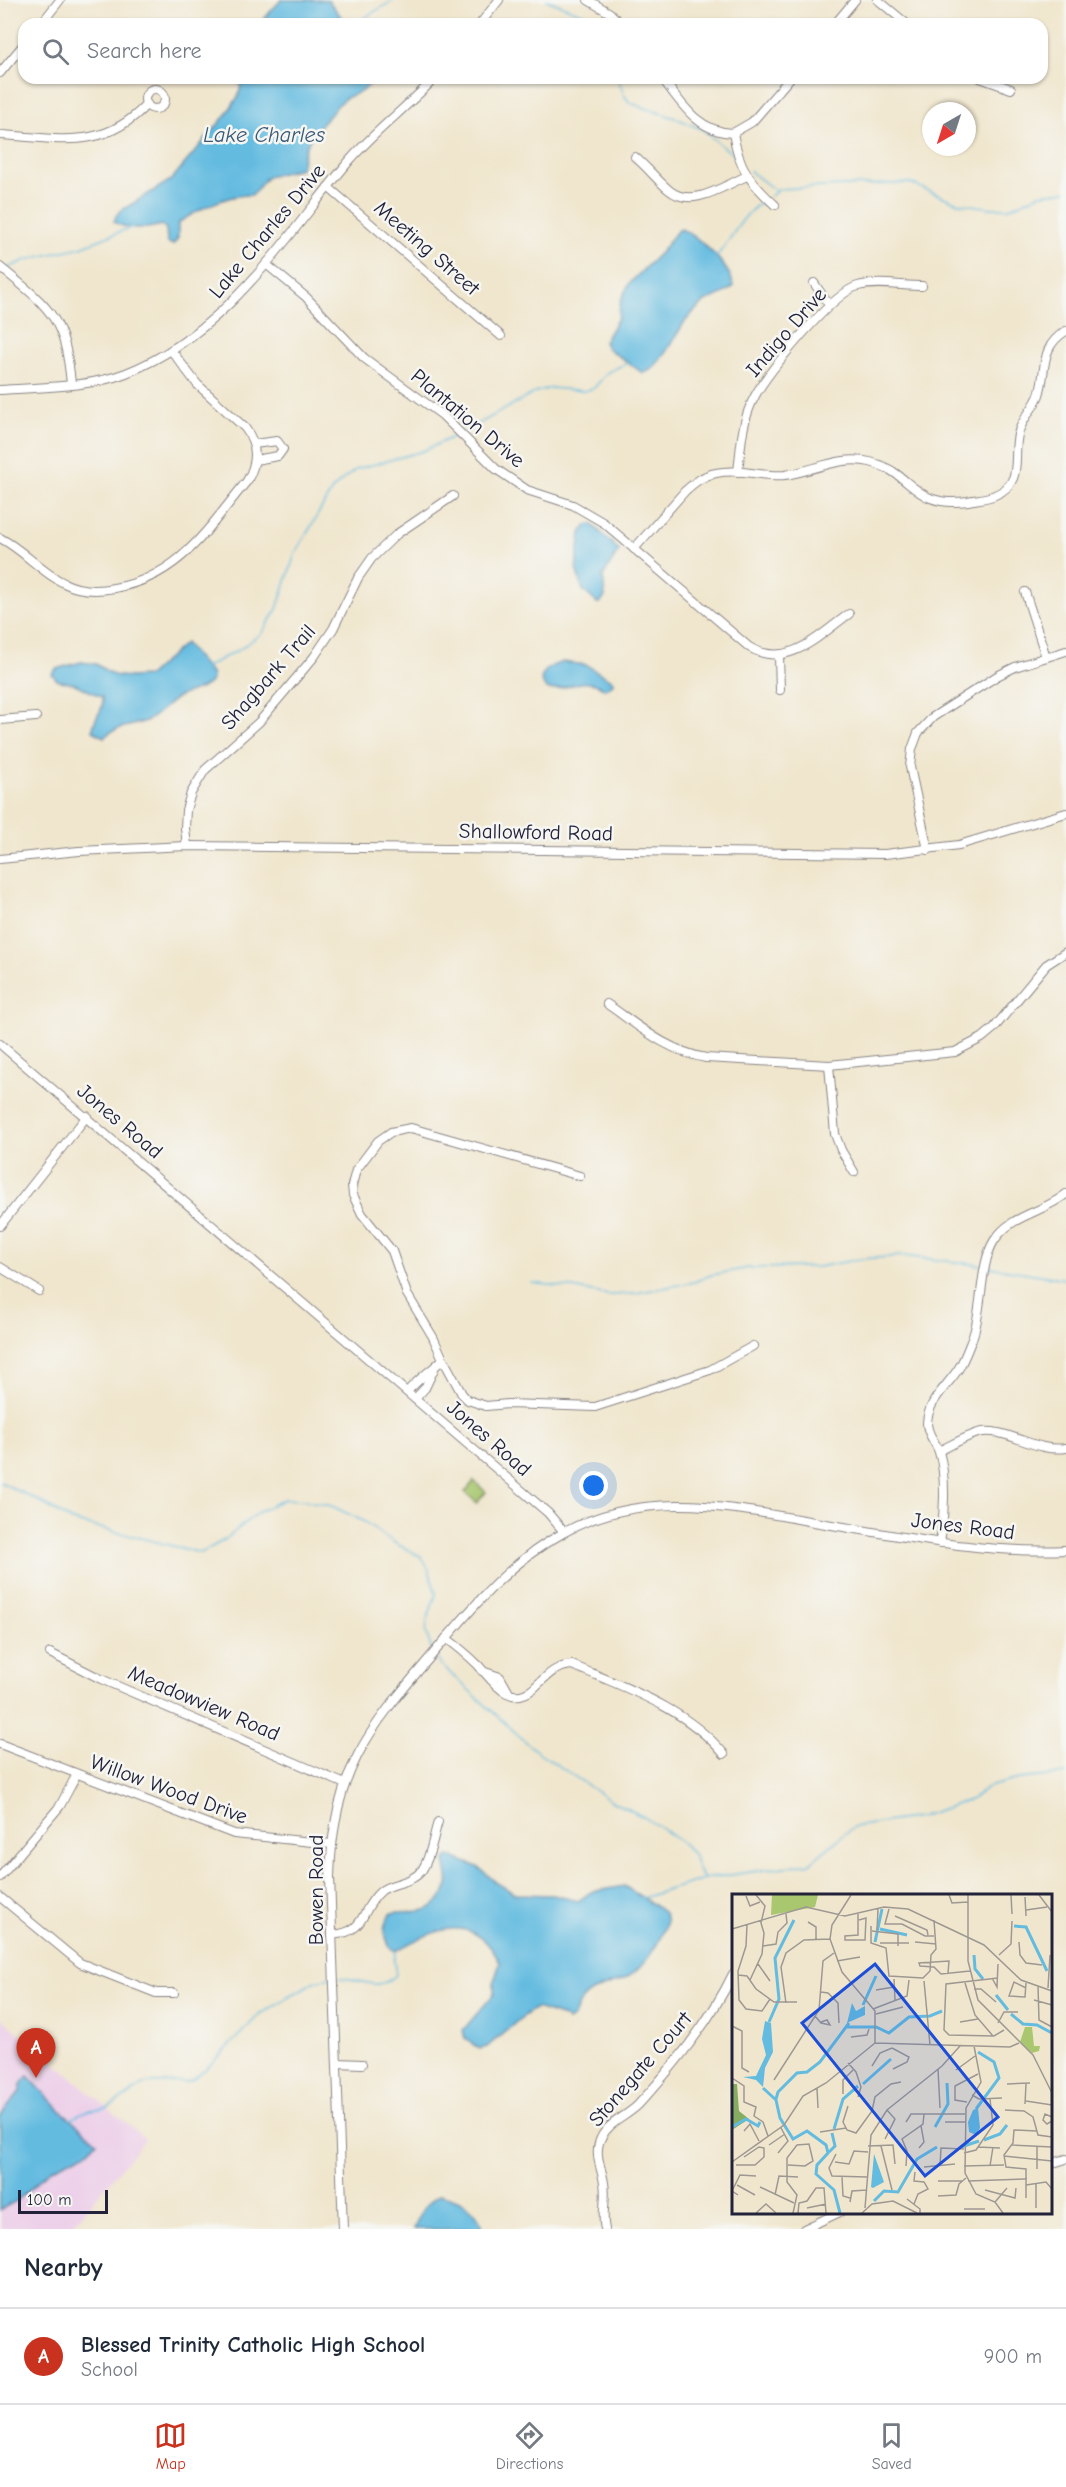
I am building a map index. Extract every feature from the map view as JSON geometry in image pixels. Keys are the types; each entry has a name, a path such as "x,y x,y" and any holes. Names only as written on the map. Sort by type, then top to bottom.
{"street":[{"path":"45,18 60,0"},
{"path":"484,18 498,0"},
{"path":"588,0 615,18"},
{"path":"840,18 855,0"},
{"path":"878,0 900,18"},
{"path":"0,73 18,51"},
{"name":"Lake Charles Drive","path":"0,390 96,381 123,374 171,350 223,312 266,264 365,143 429,84"},
{"path":"666,84 701,124 712,130 733,134 752,122 785,84"},
{"path":"997,84 1011,89"},
{"path":"0,135 93,138 123,127 147,105"},
{"path":"733,134 739,160 747,176 776,205"},
{"path":"635,157 670,191 682,199 700,196 747,176"},
{"name":"Meeting Street","path":"328,187 501,336"},
{"name":"Plantation Drive","path":"266,264 306,297 364,358 442,415 496,469 528,490 590,513 749,647 763,654 779,656"},
{"path":"0,267 35,296 58,325 68,356 71,384"},
{"path":"814,283 829,305"},
{"name":"Indigo Drive","path":"738,472 743,429 755,396 764,382 829,305 857,286 922,286"},
{"path":"634,549 694,483 716,473 784,475 840,461 859,460 886,468 930,499 957,502 992,497 1005,488 1013,477 1017,458 1018,432 1038,395 1045,355 1050,344 1066,331"},
{"path":"0,538 16,546 50,575 75,587 98,590 132,585 167,569 190,549 247,481 255,460 254,444 245,428 197,384 171,350"},
{"path":"254,444 277,441 283,449 278,456 255,460"},
{"name":"Shagbark Trail","path":"187,846 186,810 191,793 201,776 212,762 259,722 314,657 333,629 358,578 372,558 396,534 453,496"},
{"path":"1025,592 1046,657"},
{"path":"783,689 779,656 800,650 849,614"},
{"path":"928,850 910,766 912,749 918,733 933,717 997,676 1015,667 1066,651"},
{"path":"0,720 36,717"},
{"name":"Shallowford Road","path":"0,859 87,851 187,846 858,854 928,850 990,837 1066,813"},
{"path":"607,1004 664,1044 688,1055 829,1065 940,1055 968,1047 994,1028 1046,965 1066,952"},
{"name":"Jones Road","path":"0,1044 87,1116 548,1513 564,1532 625,1510 690,1503 724,1506 940,1543 1007,1551 1066,1550"},
{"path":"829,1065 835,1134 854,1173"},
{"path":"0,1226 87,1116"},
{"path":"580,1176 411,1128 400,1129 384,1136 360,1163 352,1185 357,1206 392,1251 407,1294 433,1337 442,1359 462,1394 474,1404 594,1407 710,1370 753,1346"},
{"path":"940,1543 943,1505 939,1451 932,1441 927,1426 929,1409 959,1369 973,1337 987,1258 994,1242 1018,1218 1044,1208 1066,1194"},
{"path":"0,1267 39,1291"},
{"path":"415,1399 425,1388 434,1369 442,1359"},
{"path":"407,1392 417,1380 434,1369"},
{"path":"939,1451 979,1433 1004,1434 1034,1446 1066,1448"},
{"name":"Bowen Road","path":"343,2229 332,1935 331,1844 336,1813 345,1784 358,1752 376,1722 446,1638 512,1568 564,1532"},
{"path":"446,1638 482,1671 500,1677 509,1693 518,1695 530,1691 549,1672 560,1666 572,1665 659,1703 704,1733 724,1754"},
{"name":"Meadowview Road","path":"50,1653 101,1679 345,1784"},
{"name":"Willow Wood Drive","path":"0,1744 234,1834 331,1844"},
{"path":"0,1877 60,1806 77,1774"},
{"path":"332,1935 353,1931 361,1923 372,1900 384,1889 406,1882 420,1873 426,1863 438,1822"},
{"path":"0,1897 64,1952 80,1962 156,1993 174,1993"},
{"name":"Stonegate Court","path":"605,2229 603,2220 604,2183 598,2161 599,2143 606,2129 636,2107 660,2078 720,2001 732,1976"},
{"path":"338,2063 362,2064"},
{"path":"1051,2164 1066,2159"},
{"path":"804,2229 836,2214"}],"shaded area":[{"path":"0,2017 145,2139 70,2229 0,2229"}],"green space":[{"path":"474,1481 486,1492 477,1503 465,1492"}],"water":[{"path":"281,0 328,0 342,18 264,18"},
{"name":"Lake Charles","path":"240,84 369,84 364,90 343,100 314,133 307,144 301,168 267,177 252,195 223,200 186,218 178,223 178,238 173,245 167,242 166,229 162,225 138,228 114,222 122,210 171,180 225,116 238,97"},
{"path":"681,229 713,253 727,271 733,287 708,300 695,310 660,360 649,371 643,373 607,348 604,342 618,318 621,300 629,284"},
{"path":"592,524 619,550 603,576 605,597 600,603 597,603 583,590 576,569 581,533 587,525"},
{"path":"185,643 212,675 212,680 200,689 178,697 150,719 114,730 104,737 93,731 102,706 102,697 75,684 57,680 52,674 56,669 81,662 96,664 113,675 148,676"},
{"path":"563,662 586,665 614,683 605,689 596,684 580,683 560,689 546,689 541,680 544,673 552,666"},
{"path":"449,1856 478,1867 515,1894 553,1895 578,1901 591,1892 624,1886 653,1904 664,1913 667,1921 654,1948 640,1967 627,1978 600,1988 584,1998 574,2017 568,2021 564,2017 536,2008 487,2047 480,2049 465,2039 463,2030 494,1994 494,1981 500,1963 490,1947 479,1936 466,1930 453,1929 425,1936 396,1951 390,1948 385,1934 386,1922 391,1913 425,1910 441,1898 448,1885 445,1861"},
{"path":"28,2076 59,2109 97,2141 89,2151 51,2169 18,2200 0,2210 0,2117 21,2090 21,2084"},
{"path":"440,2195 467,2205 477,2215 482,2229 414,2229 423,2209"}],"waterway":[{"path":"364,18 394,0"},
{"path":"547,0 594,18"},
{"path":"620,84 630,103 703,130 736,157"},
{"path":"750,171 777,192"},
{"path":"771,196 778,189 910,183 958,203 991,208 1010,208 1040,194 1066,191"},
{"path":"716,257 750,212 765,200"},
{"path":"6,269 26,260 81,247 132,227"},
{"path":"464,432 536,392 551,388 584,391 594,388 608,372 627,363"},
{"path":"206,667 240,649 262,633 277,609 295,554 332,490 342,480 357,469 423,451 457,435"},
{"path":"532,1283 608,1295 631,1294 694,1282 711,1275 749,1268 818,1267 860,1259 903,1256 981,1265"},
{"path":"989,1267 1066,1279"},
{"path":"0,1482 39,1501 72,1521 201,1553 226,1539 257,1513 284,1499 304,1500 332,1506 365,1522 393,1542 422,1557 429,1570 436,1594 426,1632 432,1651"},
{"path":"435,1655 440,1664 535,1750 611,1801 644,1817 681,1842 693,1854 698,1870 704,1879"},
{"path":"642,1898 704,1879 810,1863 853,1827 919,1817 972,1799 988,1787 1019,1779 1066,1774"},
{"path":"338,1978 375,1984 389,1981 396,1975 394,1961 396,1951"},
{"path":"71,2119 90,2110 107,2108 147,2083 186,2082 193,2079 209,2066 259,2015 315,1981 330,1978"}],"place":[{"name":"Blessed Trinity Catholic High School","path":"36,2078"}]}
